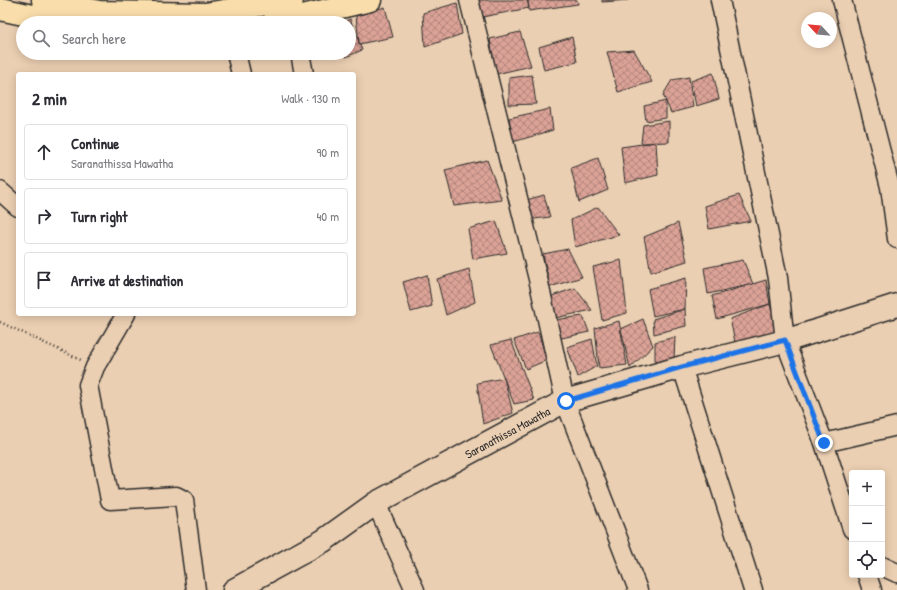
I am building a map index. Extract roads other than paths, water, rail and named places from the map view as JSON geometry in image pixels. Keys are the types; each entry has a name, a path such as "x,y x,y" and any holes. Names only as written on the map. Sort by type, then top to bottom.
{"main road":[{"path":"43,0 99,12 288,16 370,0"},
{"path":"0,9 32,16"}],"street":[{"path":"470,0 539,283 566,401 638,590"},
{"path":"720,0 778,278 785,340 824,443 849,520"},
{"path":"842,0 890,187 897,239"},
{"path":"238,60 241,72"},
{"path":"301,60 304,72"},
{"path":"0,191 16,205"},
{"name":"Saranathissa Mawatha","path":"234,590 323,541 376,503 566,401 682,367 785,340 897,305"},
{"path":"125,316 95,367 88,385 110,500 176,496 184,500 196,590"},
{"path":"682,367 754,590"},
{"path":"824,443 897,426"},
{"path":"376,503 415,590"},
{"path":"885,567 897,573"},
{"path":"868,578 872,590"}]}
